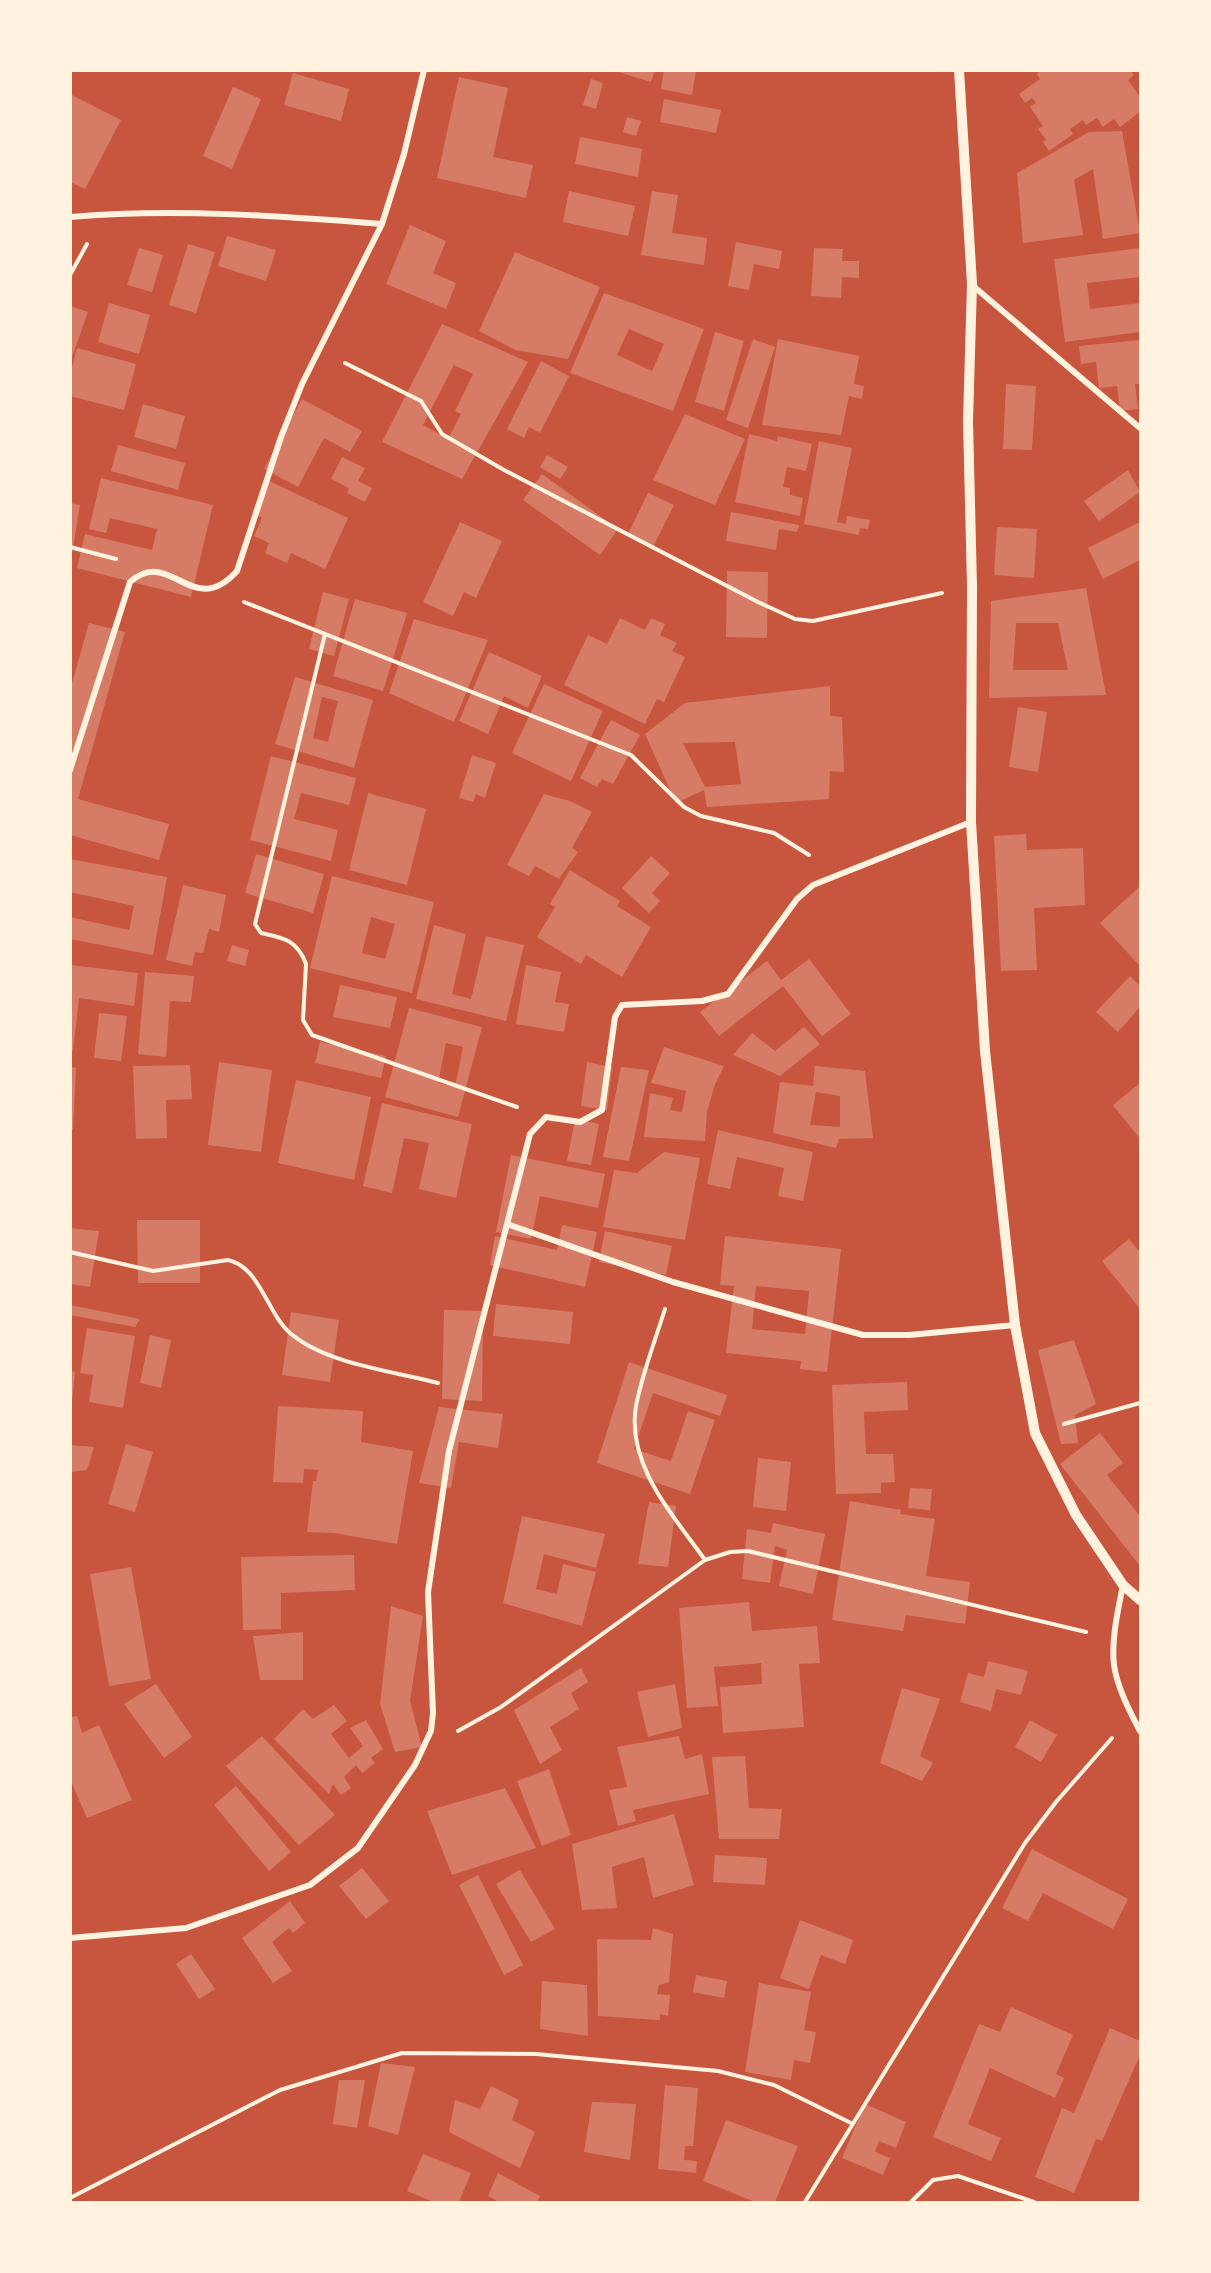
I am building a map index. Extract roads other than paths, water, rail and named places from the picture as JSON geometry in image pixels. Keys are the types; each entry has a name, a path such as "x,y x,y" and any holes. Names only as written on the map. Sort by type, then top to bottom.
{"street":[{"path":"70,770 130,582 147,571 157,570 198,590 211,589 227,582 237,571 281,437 319,350 382,224 404,154 424,70"},
{"path":"959,70 972,284 969,422 972,586 971,822 985,1052 1015,1325 1035,1432 1076,1515 1123,1585 1140,1600"},
{"path":"70,218 102,215 218,215 382,224"},
{"path":"972,284 1140,428"},
{"path":"70,1938 186,1928 310,1885 358,1848 415,1765 431,1731 433,1713 428,1592 449,1451 530,1134 546,1117 580,1122 602,1110 615,1017 622,1005 702,1001 728,994 797,899 813,885 971,822"},
{"path":"507,1224 673,1282 862,1335 909,1335 1015,1325"},
{"path":"1123,1585 1116,1620 1114,1666 1140,1731"}]}
